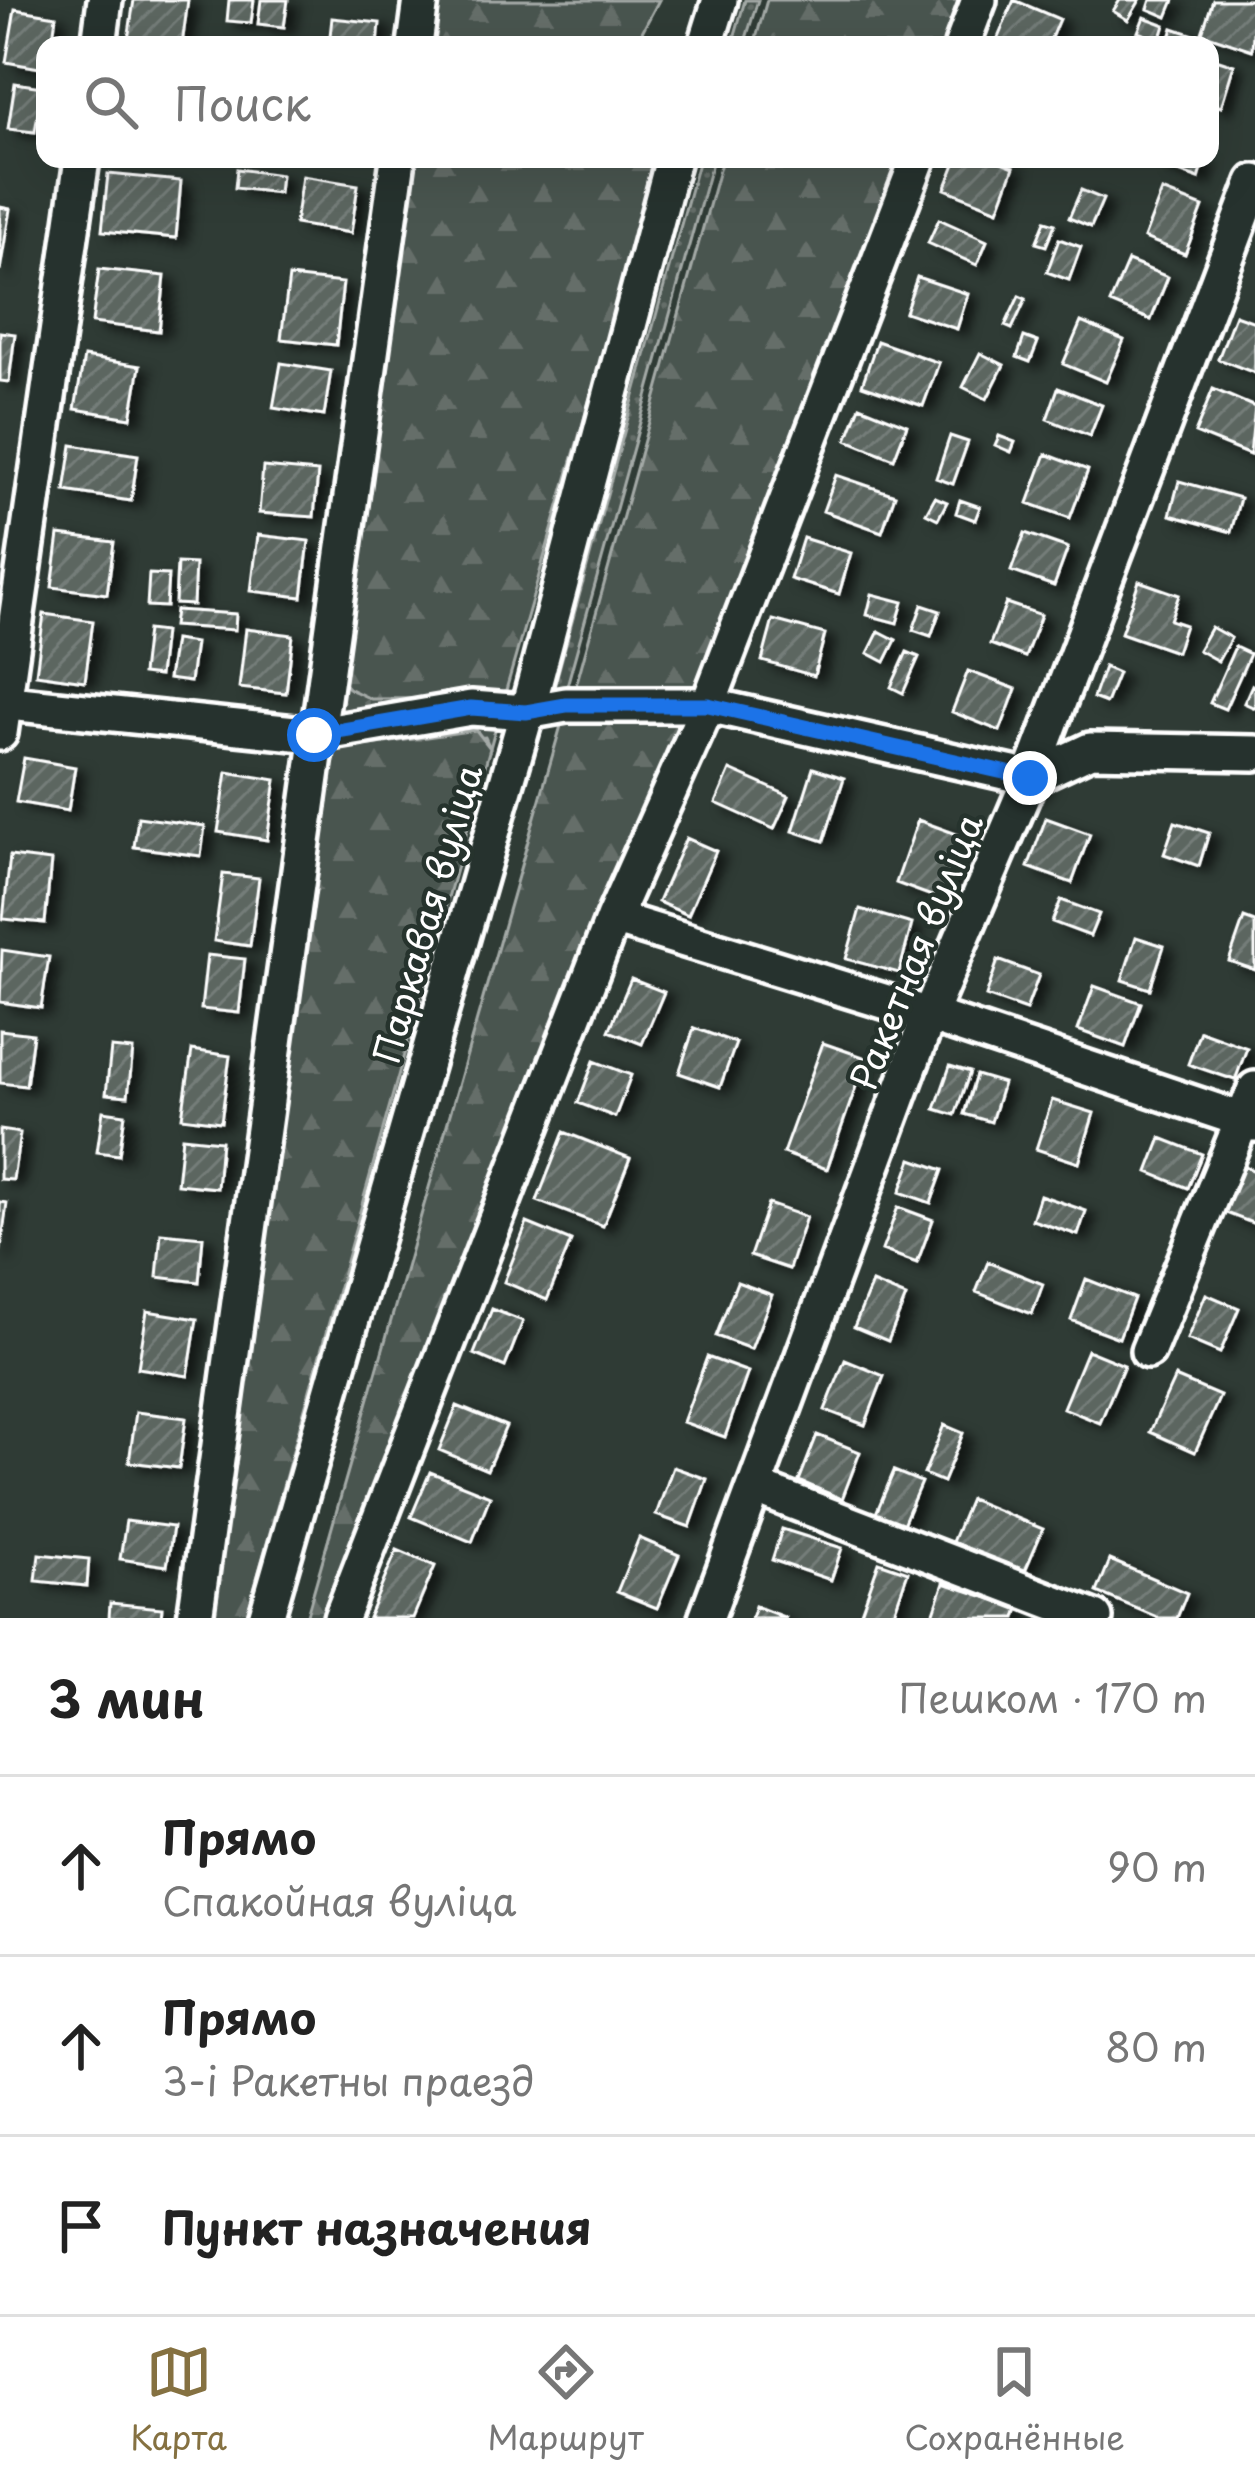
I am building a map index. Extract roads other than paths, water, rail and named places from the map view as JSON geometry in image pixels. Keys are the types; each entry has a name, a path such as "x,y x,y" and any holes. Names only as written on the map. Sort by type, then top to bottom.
{"street":[{"path":"100,36 106,0"},
{"path":"416,36 421,0"},
{"path":"709,36 720,0"},
{"path":"965,36 979,0"},
{"path":"81,168 1,712 314,735 471,708 526,712 566,705 708,705 1030,778 1090,750 1255,753"},
{"path":"196,1618 314,735 397,168"},
{"name":"Паркавая вуліца","path":"266,1618 526,712 671,168"},
{"path":"341,1618 613,918 708,705 915,168"},
{"name":"Ракетная вуліца","path":"706,1618 929,1015 1030,778 1255,182"},
{"path":"613,918 1251,1111 1148,1351"},
{"path":"757,1489 1096,1618"}]}
